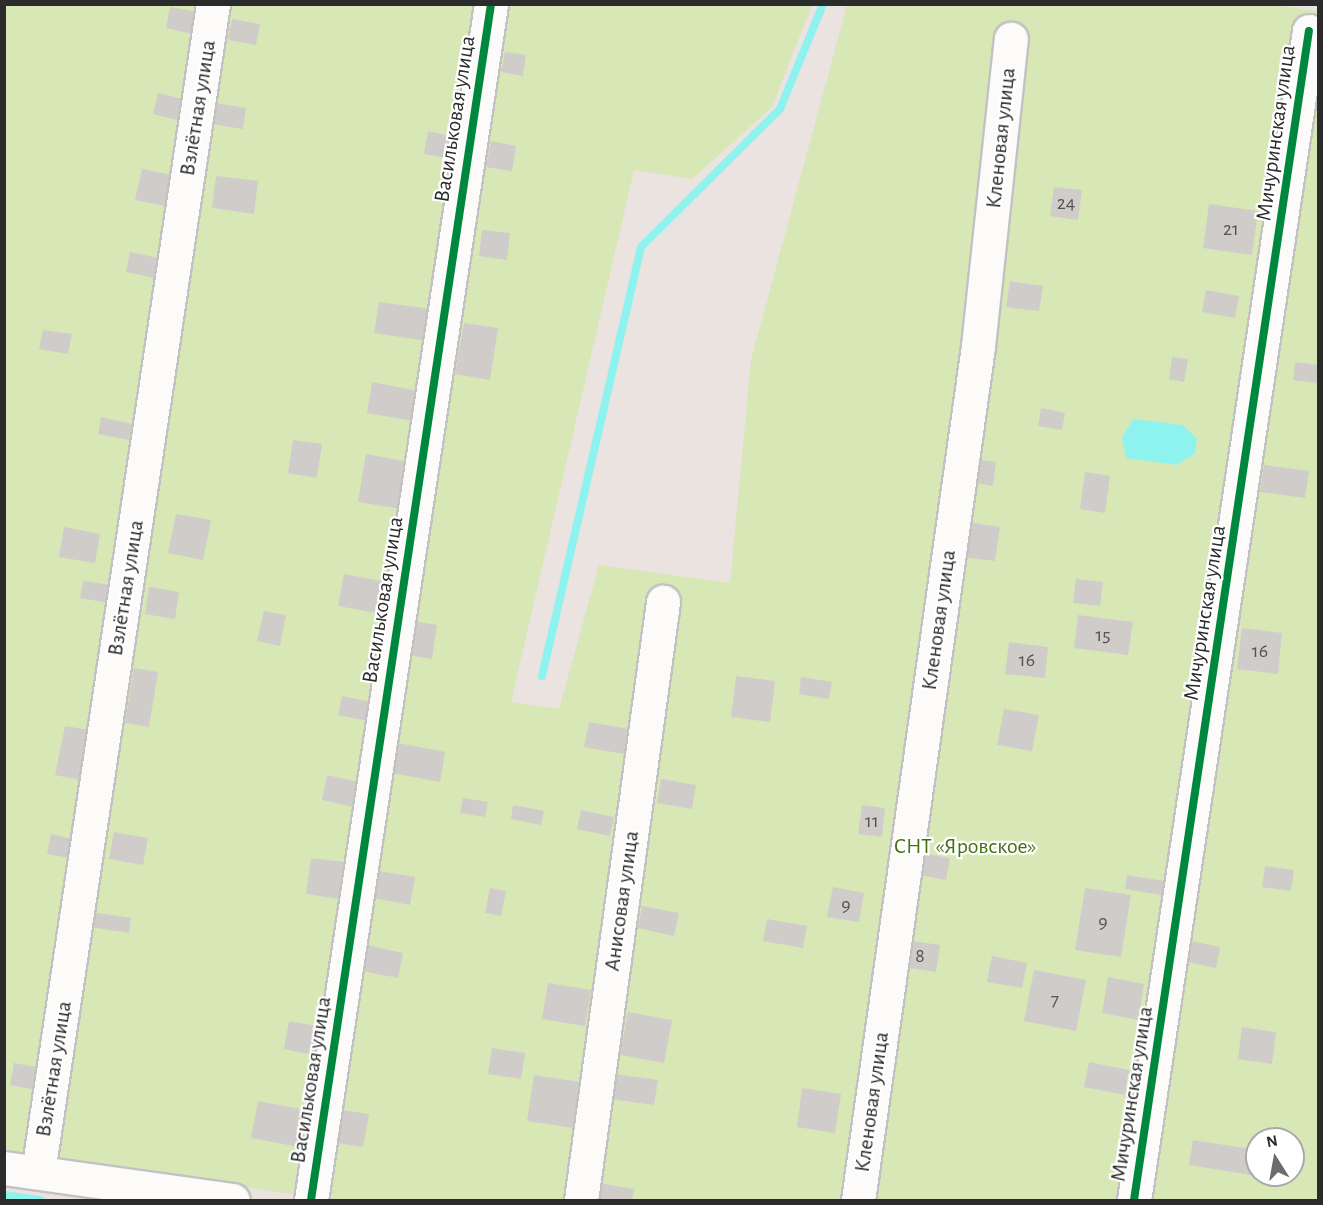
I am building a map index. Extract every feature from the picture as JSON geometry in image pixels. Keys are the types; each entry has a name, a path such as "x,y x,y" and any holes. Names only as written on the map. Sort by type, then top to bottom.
{"street":[{"name":"Взлётная улица","path":"38,1172 213,4"},
{"name":"Васильковая улица","path":"311,1200 490,4"},
{"name":"Мичуринская улица","path":"1134,1200 1309,31"},
{"name":"Кленовая улица","path":"858,1200 978,346 1011,39"},
{"name":"Анисовая улица","path":"581,1200 663,602"},
{"path":"4,1168 233,1200"}],"green space":[{"name":"СНТ «Яровское»","path":"1267,4 1318,11 1318,1200 338,1200 5,1155 5,5 812,5 772,107 692,179 634,170 511,702 559,709 599,565 730,583 751,360 847,5"}],"water":[{"path":"1133,419 1183,425 1197,439 1195,453 1177,465 1126,458 1122,438"}],"building":[{"path":"170,7 197,12 193,34 166,28"},
{"path":"232,19 260,24 256,45 228,40"},
{"path":"505,52 526,55 523,76 501,72"},
{"path":"158,93 186,100 181,121 153,114"},
{"path":"215,103 246,108 243,129 212,124"},
{"path":"428,131 455,137 451,159 424,154"},
{"path":"491,141 516,146 512,171 486,167"},
{"path":"142,169 177,176 170,207 135,200"},
{"path":"216,176 258,181 254,214 212,208"},
{"path":"1054,187 1082,190 1078,220 1050,216"},
{"path":"1209,204 1258,211 1252,255 1203,248"},
{"path":"482,230 510,233 507,260 479,256"},
{"path":"130,252 163,259 159,279 126,272"},
{"path":"1010,281 1043,286 1039,311 1006,307"},
{"path":"1206,290 1239,296 1235,318 1202,312"},
{"path":"379,302 431,309 427,341 374,333"},
{"path":"464,323 498,328 490,380 455,374"},
{"path":"43,330 72,334 68,354 39,349"},
{"path":"1172,357 1188,359 1184,382 1169,379"},
{"path":"1295,362 1318,365 1318,383 1293,380"},
{"path":"372,382 418,391 413,421 367,413"},
{"path":"1041,408 1065,413 1062,430 1038,426"},
{"path":"101,417 132,424 129,440 98,434"},
{"path":"293,440 322,444 317,478 288,473"},
{"path":"366,454 408,462 401,509 358,502"},
{"path":"981,460 996,462 993,486 977,483"},
{"path":"1264,465 1309,471 1305,498 1260,492"},
{"path":"1085,472 1110,476 1105,513 1080,509"},
{"path":"176,514 211,520 203,560 168,553"},
{"path":"967,522 1000,527 995,561 962,557"},
{"path":"64,527 100,534 95,563 59,557"},
{"path":"344,574 387,582 381,614 338,606"},
{"path":"1076,579 1103,582 1100,606 1073,603"},
{"path":"83,581 112,585 109,603 80,598"},
{"path":"149,587 179,592 175,619 145,614"},
{"path":"264,611 286,615 280,646 257,641"},
{"path":"1078,615 1133,622 1128,655 1074,648"},
{"path":"413,621 437,625 432,659 407,655"},
{"path":"1242,628 1282,633 1278,674 1237,669"},
{"path":"1009,642 1048,647 1045,678 1005,674"},
{"path":"134,668 158,672 149,727 125,723"},
{"path":"736,676 775,681 770,722 731,717"},
{"path":"801,677 832,682 829,699 799,694"},
{"path":"342,696 372,702 368,721 338,715"},
{"path":"1004,709 1039,715 1032,751 997,745"},
{"path":"589,722 629,729 624,754 584,747"},
{"path":"65,726 89,730 80,780 55,775"},
{"path":"398,743 445,752 440,782 392,773"},
{"path":"327,775 359,782 354,807 322,800"},
{"path":"661,779 696,785 692,809 657,803"},
{"path":"463,798 488,802 485,817 460,813"},
{"path":"513,805 544,811 541,825 511,819"},
{"path":"862,805 885,808 882,837 858,834"},
{"path":"581,810 614,817 610,836 577,829"},
{"path":"114,832 148,838 143,865 109,859"},
{"path":"51,834 73,839 70,858 47,854"},
{"path":"922,853 950,858 946,880 919,875"},
{"path":"311,858 344,862 339,899 306,894"},
{"path":"1265,866 1294,870 1291,891 1262,887"},
{"path":"379,871 415,877 410,905 374,898"},
{"path":"1127,875 1164,881 1161,895 1125,889"},
{"path":"833,887 864,893 859,922 827,917"},
{"path":"490,888 506,891 501,916 485,913"},
{"path":"1085,888 1131,895 1121,957 1075,950"},
{"path":"642,906 679,913 674,936 638,928"},
{"path":"92,912 131,918 129,933 90,927"},
{"path":"767,919 807,926 803,948 763,941"},
{"path":"905,940 940,945 936,972 901,967"},
{"path":"1187,940 1220,947 1216,968 1183,961"},
{"path":"362,944 403,953 398,978 357,970"},
{"path":"992,956 1027,963 1022,988 987,982"},
{"path":"1034,970 1086,980 1076,1031 1024,1021"},
{"path":"1108,977 1144,984 1138,1020 1102,1013"},
{"path":"548,983 591,990 585,1026 542,1019"},
{"path":"628,1012 672,1020 664,1063 620,1055"},
{"path":"289,1021 322,1027 317,1056 284,1049"},
{"path":"1242,1027 1276,1032 1272,1064 1238,1059"},
{"path":"492,1048 525,1053 521,1079 488,1074"},
{"path":"1089,1062 1129,1070 1125,1095 1084,1087"},
{"path":"14,1063 41,1068 37,1090 10,1085"},
{"path":"615,1074 658,1080 654,1105 611,1099"},
{"path":"534,1075 580,1082 573,1128 527,1121"},
{"path":"802,1088 841,1094 835,1133 797,1127"},
{"path":"258,1101 306,1110 299,1147 251,1138"},
{"path":"342,1110 369,1114 363,1147 337,1143"},
{"path":"1193,1140 1245,1148 1245,1174 1189,1165"},
{"path":"599,1183 634,1189 632,1200 596,1200"}],"waterway":[{"path":"542,676 641,247 780,109 823,4"},
{"path":"4,1195 41,1200"}],"cycle path":[{"path":"311,1200 491,4"},
{"path":"1134,1200 1309,31"}]}
